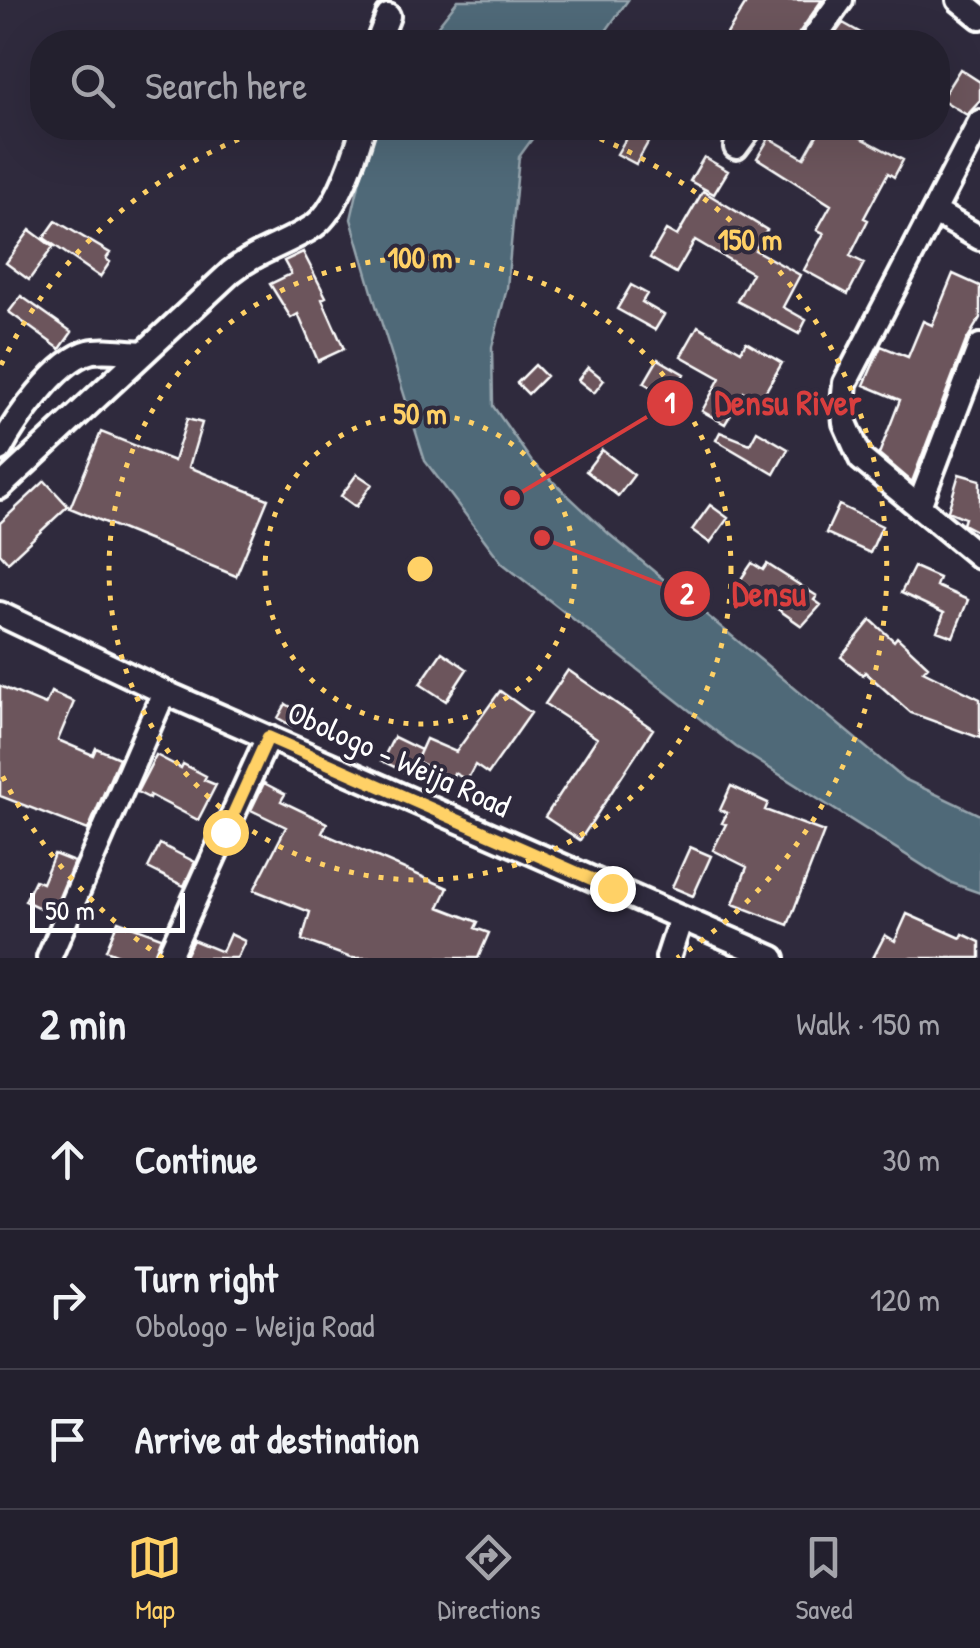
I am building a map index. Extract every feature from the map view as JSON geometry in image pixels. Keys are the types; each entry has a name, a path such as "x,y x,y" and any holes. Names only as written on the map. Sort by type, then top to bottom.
{"street":[{"path":"819,30 841,0"},
{"path":"960,0 980,16"},
{"path":"383,30 388,16"},
{"path":"980,122 845,383 842,403 861,459 980,558"},
{"path":"0,487 249,258 318,224 328,212 359,140"},
{"path":"935,212 980,238"},
{"path":"919,506 980,346"},
{"path":"0,450 14,422 62,370 88,352 144,354"},
{"name":"Obologo - Weija Road","path":"0,614 164,692 774,958"},
{"path":"50,958 164,692"},
{"path":"168,958 268,737"},
{"path":"668,958 681,918"}],"water":[{"path":"458,0 628,0 607,30 434,30"},
{"path":"369,140 531,140 519,157 507,288 492,347 493,406 532,462 609,534 904,779 980,815 980,893 949,882 736,747 502,563 425,461 351,219"}],"building":[{"path":"748,0 822,0 801,30 729,30"},
{"path":"960,69 980,82 980,101 967,115 950,105 950,85"},
{"path":"625,140 649,140 636,164 617,154"},
{"path":"768,140 772,140 804,158 814,140 865,140 903,160 894,177 888,173 864,218 868,220 850,256 864,263 848,294 804,270 824,233 817,230 831,205 757,158"},
{"path":"704,157 728,171 714,194 690,181"},
{"path":"703,191 767,230 755,250 800,275 783,307 806,320 799,334 737,301 752,273 695,240 676,273 650,258 666,230 677,236"},
{"path":"56,221 110,253 106,259 110,262 100,277 44,238"},
{"path":"30,230 53,247 29,280 6,263"},
{"path":"303,252 326,297 322,299 344,349 318,361 298,314 291,318 270,284 291,274 284,261"},
{"path":"953,274 980,286 980,318 966,341 912,482 879,454 900,400 864,385 881,346 908,357 923,321 932,325"},
{"path":"631,285 647,294 642,302 664,315 655,330 617,309"},
{"path":"21,296 72,332 60,349 9,312"},
{"path":"698,326 741,351 746,342 782,363 760,401 744,392 725,424 702,411 720,378 681,356"},
{"path":"658,359 684,374 670,398 644,383"},
{"path":"535,365 546,376 528,394 517,383"},
{"path":"588,367 604,380 594,393 578,380"},
{"path":"187,419 202,423 189,467 268,499 236,576 70,508 101,432 174,461"},
{"path":"757,431 788,449 774,474 716,440 720,432 750,444"},
{"path":"602,450 634,475 618,496 586,471"},
{"path":"357,474 372,484 356,507 341,496"},
{"path":"959,474 980,480 980,533 963,524 965,518 948,511"},
{"path":"45,481 68,506 8,562 0,553 0,523"},
{"path":"710,505 728,518 710,543 692,530"},
{"path":"839,505 882,526 870,553 826,533"},
{"path":"752,563 763,570 767,564 817,596 814,600 821,605 802,626 739,582"},
{"path":"914,567 939,578 936,586 968,600 953,637 937,631 944,613 901,593"},
{"path":"871,620 894,641 897,637 928,666 923,671 980,699 980,738 911,713 865,672 863,675 841,657"},
{"path":"442,652 467,669 446,701 420,684"},
{"path":"568,670 653,729 580,840 545,817 597,738 545,704"},
{"path":"0,686 45,705 51,692 74,702 58,740 93,755 96,748 119,758 88,830 0,796"},
{"path":"500,691 531,713 488,774 475,765 467,780 454,773 452,778 416,761 426,739 456,752"},
{"path":"286,704 299,712 292,726 278,718"},
{"path":"394,737 421,750 409,774 382,761"},
{"path":"156,755 181,768 183,764 216,785 198,820 137,792"},
{"path":"264,783 285,794 281,801 327,823 322,833 448,888 439,907 478,922 475,928 489,933 478,958 351,958 302,940 310,912 254,890 286,827 251,810"},
{"path":"731,786 768,803 765,810 824,832 788,925 733,904 747,867 713,850 726,824 722,823 727,813 720,810"},
{"path":"160,844 195,862 184,886 148,868"},
{"path":"690,847 711,856 693,896 672,887"},
{"path":"54,854 74,862 52,914 25,901 35,880 42,883"},
{"path":"907,914 961,938 963,934 980,942 980,958 873,958 885,935 895,941"},
{"path":"118,921 161,937 153,958 126,958 106,950"},
{"path":"230,934 245,941 237,958 184,958 193,940 222,952"}],"place":[{"name":"Densu River","path":"512,498"},
{"name":"Densu","path":"542,538"}],"route":[{"path":"225,832 268,737 612,888"}]}
